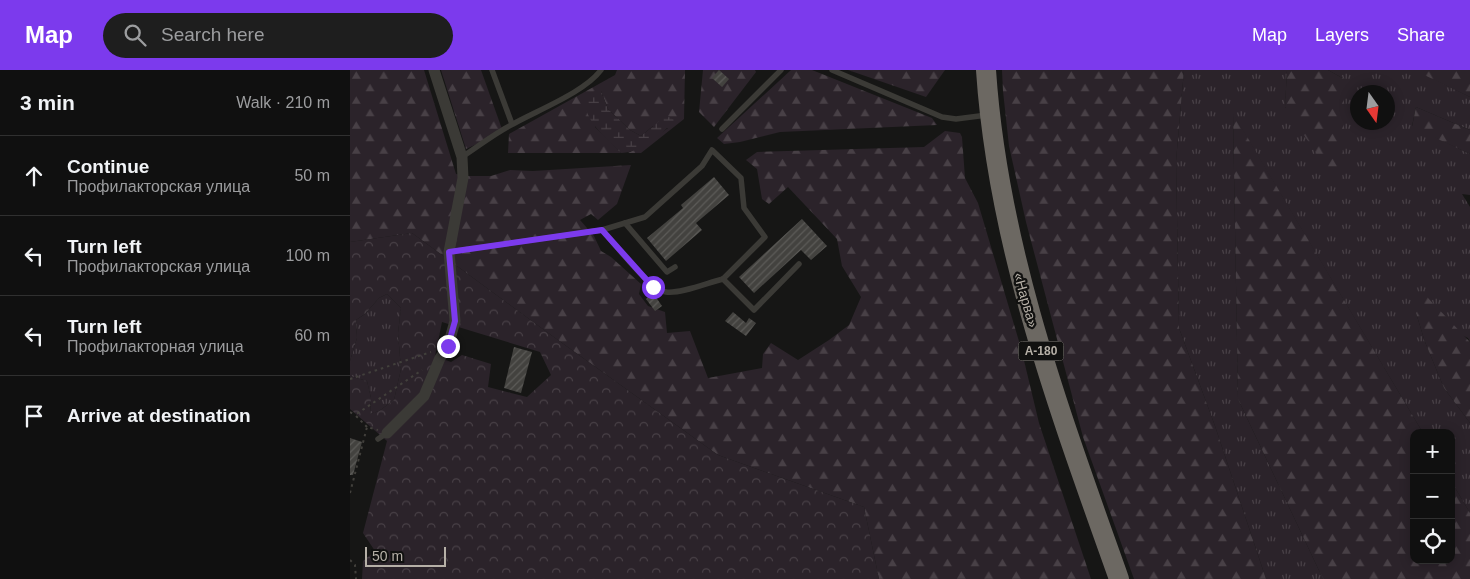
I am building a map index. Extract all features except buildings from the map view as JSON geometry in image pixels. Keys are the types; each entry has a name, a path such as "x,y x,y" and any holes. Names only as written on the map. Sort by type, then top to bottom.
{"highway":[{"name":"«Нарва»","path":"986,70 989,115 1008,230 1029,313 1119,579"}],"street":[{"path":"382,436 424,396 440,358 448,346 455,321 449,252 463,178 462,158 434,70"}],"lane":[{"path":"492,70 512,124"},
{"path":"462,158 512,124 554,103 582,86 597,76 601,70"},
{"path":"722,129 781,70"},
{"path":"832,70 942,117 956,119 989,115"},
{"path":"449,252 602,230 645,217 702,166 712,150 741,178 744,208 765,236 723,279 680,291 665,292 653,287 602,230"},
{"path":"625,223 668,272 675,267"},
{"path":"723,279 754,310 799,264"}],"path":[{"path":"350,379 448,346"},
{"path":"355,414 440,358"},
{"path":"350,412 355,414 367,427 382,436"},
{"path":"350,494 367,427"},
{"path":"350,560 355,565 356,579"}],"green space":[{"path":"350,70 424,70 456,174 491,176 510,170 533,171 631,165 617,204 598,220 591,214 580,220 594,236 601,251 611,257 641,284 639,294 648,306 665,312 667,333 690,331 708,378 762,368 763,354 771,343 798,360 849,325 861,297 842,266 837,239 788,187 769,204 762,199 757,169 746,160 757,152 924,147 945,131 960,133 962,137 965,178 978,203 1021,348 1039,423 1091,579 879,579 864,507 718,455 412,233 350,242"},
{"path":"441,70 481,70 503,132 466,149"},
{"path":"617,70 685,70 684,119 641,153 628,153 649,142 668,128 653,126 641,136 630,130 608,109 601,91 595,127 621,153 508,153 509,134 615,75"},
{"path":"703,70 755,70 756,72 714,127 699,112"},
{"path":"791,70 812,70 932,118 937,125 780,132 724,144 717,138"},
{"path":"848,70 945,70 926,97"},
{"path":"1002,70 1184,70 1176,161 1179,328 1215,426 1266,579 1134,579 1083,437 1026,222 1009,146"},
{"path":"1184,70 1287,70 1285,108 1344,79 1328,70 1416,70 1470,97 1470,130 1416,107 1412,126 1470,154 1470,195 1462,194 1470,207 1470,342 1468,338 1416,313 1425,342 1444,388 1470,423 1470,513 1455,488 1455,429 1421,429 1233,114 1238,399 1323,579 1266,579 1215,426 1179,328 1176,161"},
{"path":"1287,70 1328,70 1344,79 1342,191 1285,107"},
{"path":"1470,70 1470,97 1416,71"},
{"path":"597,89 601,91 608,109 630,130 641,136 663,118 670,117 674,120 664,131 643,147 621,153 596,128 587,112 586,104 588,97"},
{"path":"1416,107 1470,130 1470,154 1412,127"},
{"path":"1233,113 1421,429 1410,429 1410,564 1455,564 1455,488 1470,513 1470,579 1323,579 1238,399"},
{"path":"412,233 718,455 864,507 879,579 362,579 363,561 375,551 363,533 387,441 350,409 350,376 367,381 371,398 370,414 379,411 394,400 401,369 398,333 401,308 387,294 379,298 365,314 356,320 357,338 350,361 350,242","holes":["442,322 540,352 551,375 527,397 488,387 491,364 462,355 451,362 435,356"]},
{"path":"387,294 401,308 398,333 401,369 394,400 379,411 370,414 371,398 367,381 350,376 350,361 357,338 356,320 365,314 379,298"},
{"path":"1427,297 1470,342 1470,423 1444,388 1425,342 1416,313"}],"route":[{"path":"448,346 455,321 449,252 602,230 653,287"}]}
